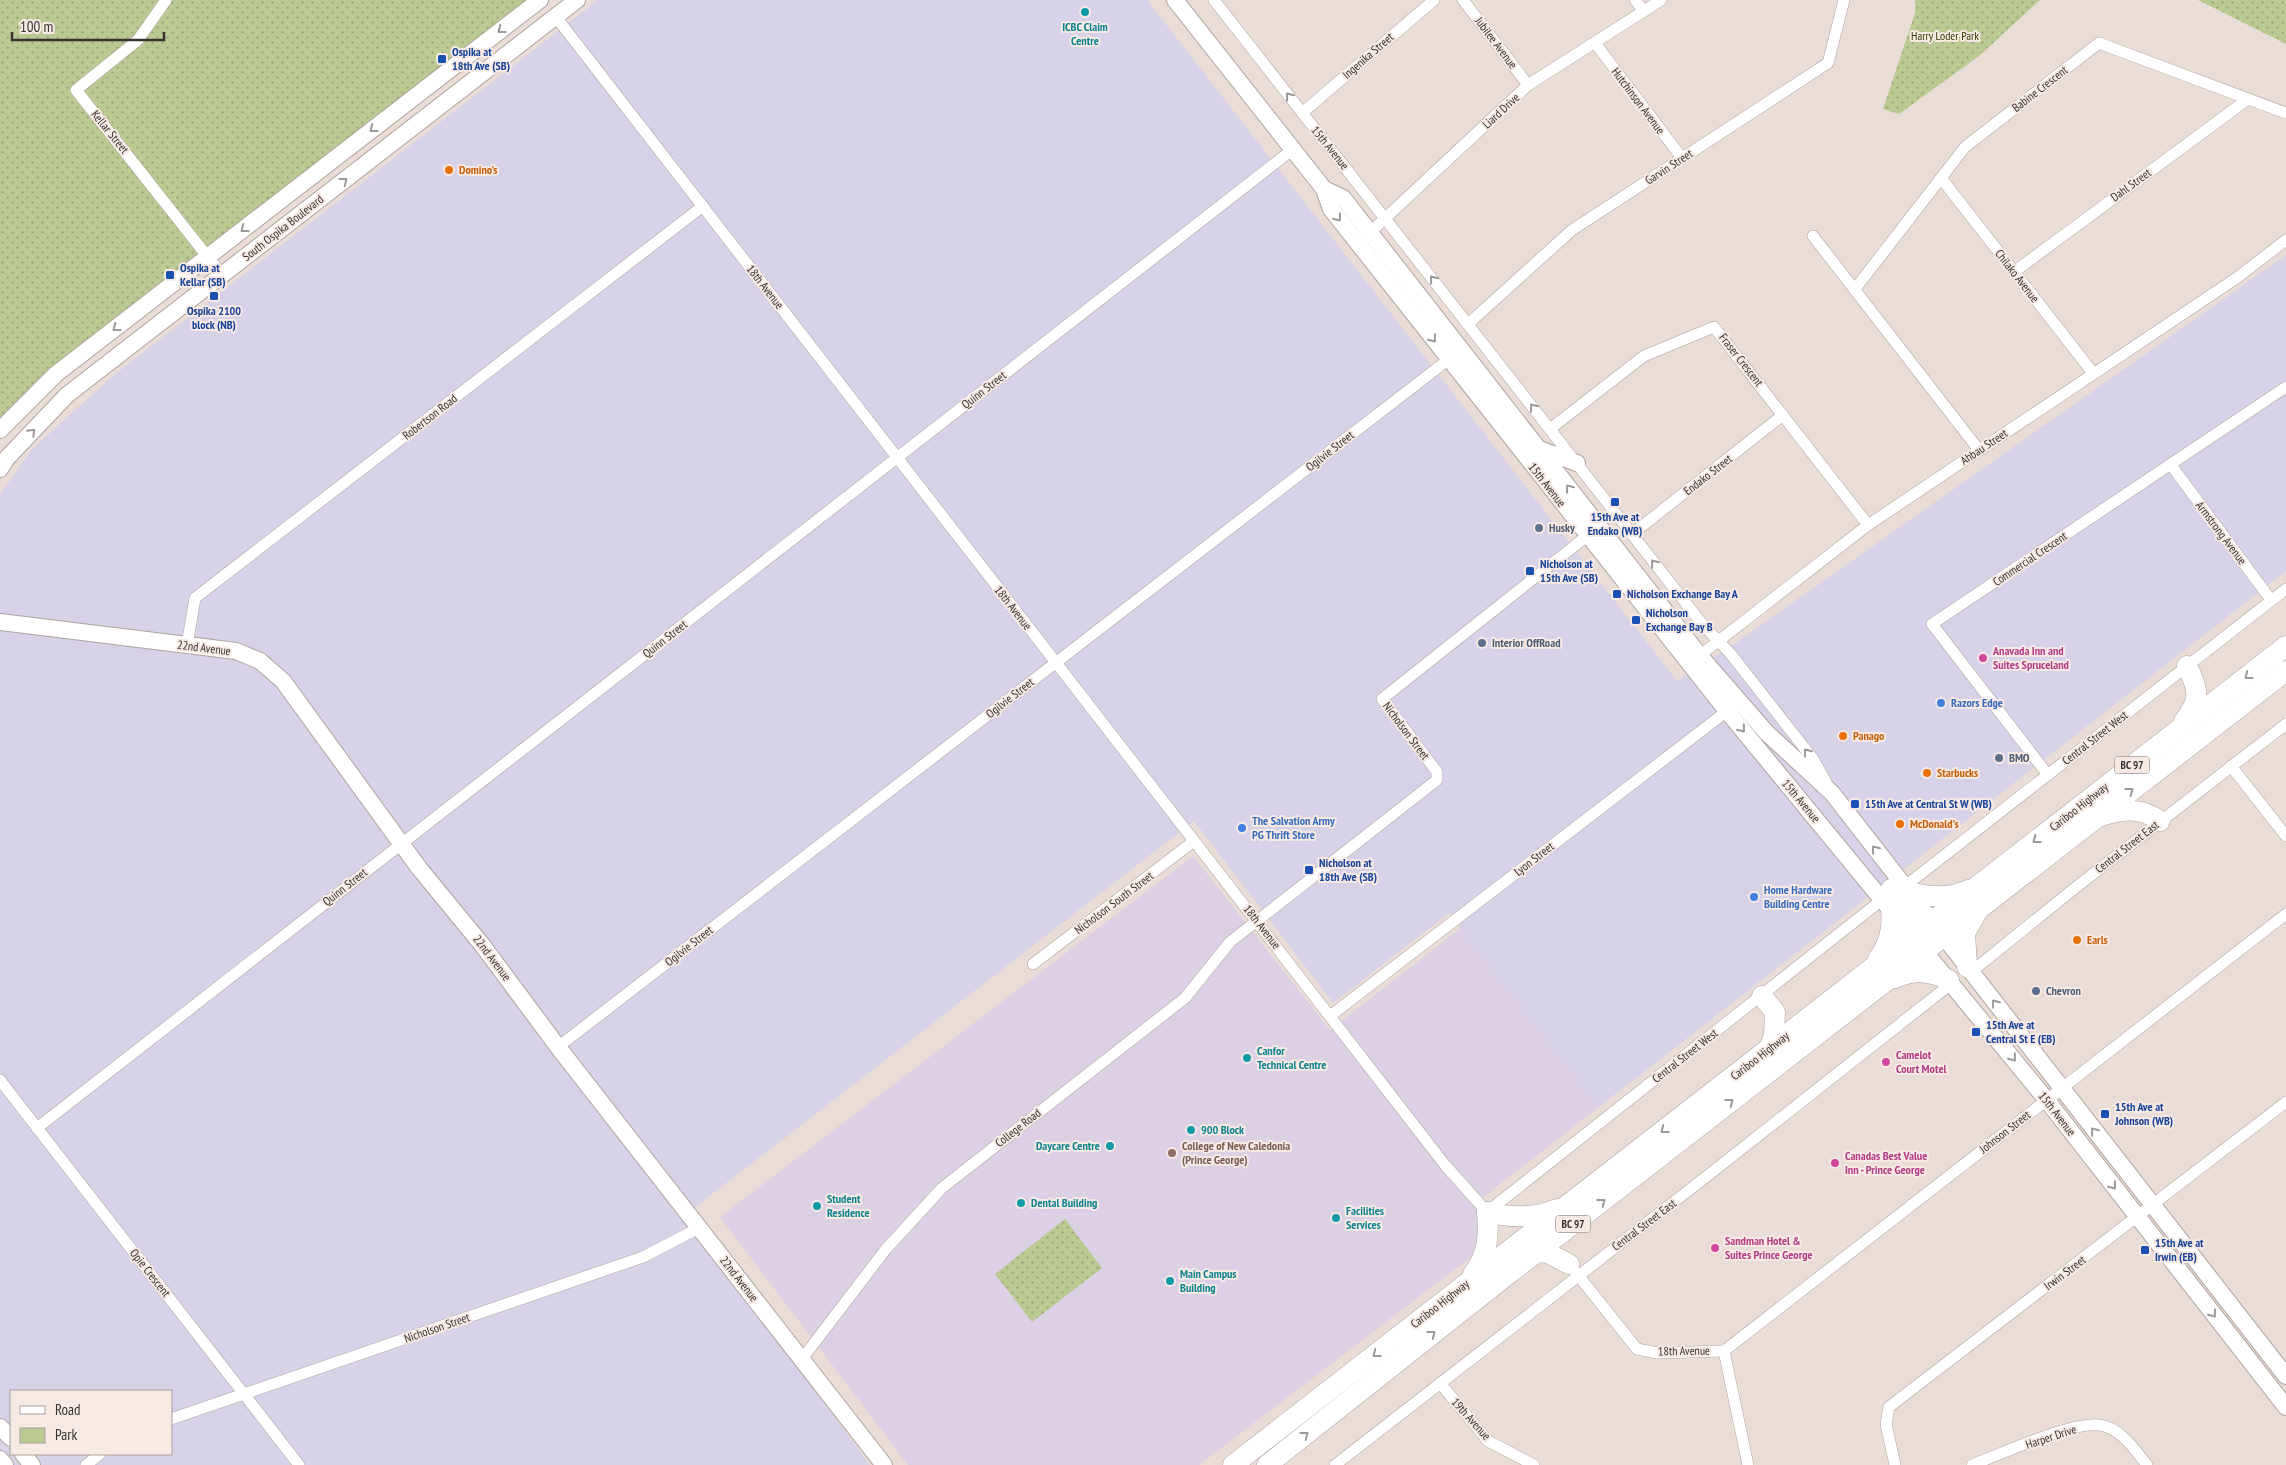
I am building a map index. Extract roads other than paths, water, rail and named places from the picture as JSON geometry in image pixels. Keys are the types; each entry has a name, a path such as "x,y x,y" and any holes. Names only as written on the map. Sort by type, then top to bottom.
{"highway":[{"name":"Cariboo Highway","path":"1267,1465 1538,1252 1927,935 1979,885 2286,646"},
{"path":"2172,734 2194,709 2197,702 2197,695 2187,666"},
{"name":"Cariboo Highway","path":"1927,935 1981,906 2286,671"},
{"path":"2094,818 2130,810 2152,816 2160,821"},
{"path":"1895,895 1941,897 1956,895 1979,885"},
{"path":"1895,895 1927,935"},
{"path":"1895,895 1890,939 1874,978 1917,971 1932,973 1950,981"},
{"path":"1969,970 1965,934 1981,906"},
{"name":"Cariboo Highway","path":"1233,1465 1815,1013 1874,978"},
{"path":"1762,996 1775,1012 1796,1016 1815,1013"},
{"path":"1769,1049 1774,1035 1775,1012"},
{"path":"1487,1212 1514,1217 1532,1216 1551,1212 1570,1203"},
{"path":"1487,1212 1506,1232 1512,1261 1506,1276"},
{"path":"1466,1284 1483,1260 1488,1245 1487,1212"},
{"path":"1565,1230 1564,1240 1574,1269"},
{"path":"1538,1252 1548,1252 1574,1269"}],"main road":[{"name":"South Ospika Boulevard","path":"0,430 56,374 541,0"},
{"name":"18th Avenue","path":"541,0 556,17"},
{"name":"South Ospika Boulevard","path":"0,469 7,458 67,395 577,0"},
{"name":"15th Avenue","path":"1175,0 1324,189 1331,209 1358,244 1538,448 1593,531"},
{"name":"15th Avenue","path":"1324,189 1343,198 1370,232 1455,354 1694,660 1733,706 1832,837 1847,848 1895,895"},
{"path":"1538,448 1577,463"},
{"name":"22nd Avenue","path":"0,622 236,651 260,661 283,681 401,844 483,946 558,1047 884,1465"},
{"name":"15th Avenue","path":"1733,706 1766,732 1832,793 1895,895"},
{"name":"15th Avenue","path":"1927,935 1969,970 2286,1376"},
{"name":"15th Avenue","path":"1927,935 1950,981 2046,1100 2286,1407"},
{"path":"0,1427 10,1437"},
{"path":"24,1455 32,1465"},
{"path":"0,1458 5,1465"}],"street":[{"name":"Kellar Street","path":"166,0 138,40 76,90 209,256 222,275"},
{"name":"15th Avenue","path":"1214,0 1703,625 1730,653 1813,759 1832,793"},
{"name":"Ingenika Street","path":"1302,113 1434,0"},
{"name":"Jubilee Avenue","path":"1463,0 1528,86"},
{"path":"1636,0 1644,11"},
{"name":"Liard Drive","path":"1358,244 1528,86 1661,0"},
{"name":"Garvin Street","path":"1468,324 1572,230 1828,63 1844,0"},
{"name":"18th Avenue","path":"556,17 1445,1164 1487,1212"},
{"name":"Hutchinson Avenue","path":"1595,43 1682,158"},
{"name":"Babine Crescent","path":"1855,289 1966,147 2099,43 2286,113"},
{"name":"Dahl Street","path":"2014,272 2248,99"},
{"name":"Quinn Street","path":"37,1128 1292,150"},
{"name":"Chilako Avenue","path":"1941,178 2093,373"},
{"name":"Robertson Road","path":"187,645 195,598 702,206"},
{"path":"1813,236 1979,450"},
{"name":"Ahbau Street","path":"1694,660 1868,524 2238,277 2286,240"},
{"name":"Fraser Crescent","path":"1550,429 1644,356 1714,327 1868,524"},
{"name":"Ogilvie Street","path":"558,1047 1455,354"},
{"name":"Commercial Crescent","path":"2048,775 1932,624 2286,387"},
{"name":"Endako Street","path":"1632,534 1783,415"},
{"name":"Armstrong Avenue","path":"2171,465 2271,600"},
{"name":"Nicholson Street","path":"1258,922 1437,780 1437,772 1383,702 1384,696 1593,531"},
{"name":"Central Street West","path":"1487,1212 2286,589"},
{"name":"Lyon Street","path":"1330,1016 1733,706"},
{"name":"Central Street East","path":"1969,970 2286,724"},
{"path":"2231,766 2286,836"},
{"name":"Nicholson South Street","path":"1033,964 1194,841"},
{"name":"Johnson Street","path":"1724,1351 2286,914"},
{"name":"College Road","path":"802,1359 886,1249 942,1188 1185,998 1230,942 1258,922"},
{"name":"Central Street East","path":"1335,1465 1440,1383 1574,1269 1719,1167 1950,981"},
{"name":"Opie Crescent","path":"0,1080 299,1465"},
{"name":"Irwin Street","path":"1895,1465 1886,1424 1889,1407 2285,1104"},
{"name":"Nicholson Street","path":"172,1419 643,1257 699,1228"},
{"name":"18th Avenue","path":"1574,1269 1637,1349 1658,1353 1724,1351 1748,1465"},
{"name":"19th Avenue","path":"1440,1383 1488,1440 1534,1465"},
{"name":"Harper Drive","path":"1972,1465 2073,1427 2100,1425 2126,1437 2147,1465"},
{"path":"86,1465 99,1455"}],"place":[{"name":"ICBC Claim Centre","path":"1085,12"},
{"name":"Ospika at 18th Ave (SB)","path":"442,59"},
{"name":"Domino's","path":"449,170"},
{"name":"Ospika at Kellar (SB)","path":"170,275"},
{"name":"Ospika 2100 block (NB)","path":"214,296"},
{"name":"15th Ave at Endako (WB)","path":"1615,502"},
{"name":"Husky","path":"1539,528"},
{"name":"Nicholson at 15th Ave (SB)","path":"1530,571"},
{"name":"Nicholson Exchange Bay A","path":"1617,594"},
{"name":"Nicholson Exchange Bay B","path":"1636,620"},
{"name":"Interior OffRoad","path":"1482,643"},
{"name":"Anavada Inn and Suites Spruceland","path":"1983,658"},
{"name":"Razors Edge","path":"1941,703"},
{"name":"Panago","path":"1843,736"},
{"name":"BMO","path":"1999,758"},
{"name":"Starbucks","path":"1927,773"},
{"name":"15th Ave at Central St W (WB)","path":"1855,804"},
{"name":"McDonald's","path":"1900,824"},
{"name":"The Salvation Army PG Thrift Store","path":"1242,828"},
{"name":"Nicholson at 18th Ave (SB)","path":"1309,870"},
{"name":"Home Hardware Building Centre","path":"1754,897"},
{"name":"Earls","path":"2077,940"},
{"name":"Chevron","path":"2036,991"},
{"name":"15th Ave at Central St E (EB)","path":"1976,1032"},
{"name":"Canfor Technical Centre","path":"1247,1058"},
{"name":"Camelot Court Motel","path":"1886,1062"},
{"name":"15th Ave at Johnson (WB)","path":"2105,1114"},
{"name":"900 Block","path":"1191,1130"},
{"name":"Daycare Centre","path":"1110,1146"},
{"name":"College of New Caledonia (Prince George)","path":"1172,1153"},
{"name":"Canadas Best Value Inn - Prince George","path":"1835,1163"},
{"name":"Dental Building","path":"1021,1203"},
{"name":"Student Residence","path":"817,1206"},
{"name":"Facilities Services","path":"1336,1218"},
{"name":"Sandman Hotel & Suites Prince George","path":"1715,1248"},
{"name":"15th Ave at Irwin (EB)","path":"2145,1250"},
{"name":"Main Campus Building","path":"1170,1281"}],"park label":[{"name":"Harry Loder Park","path":"1945,36"}]}
